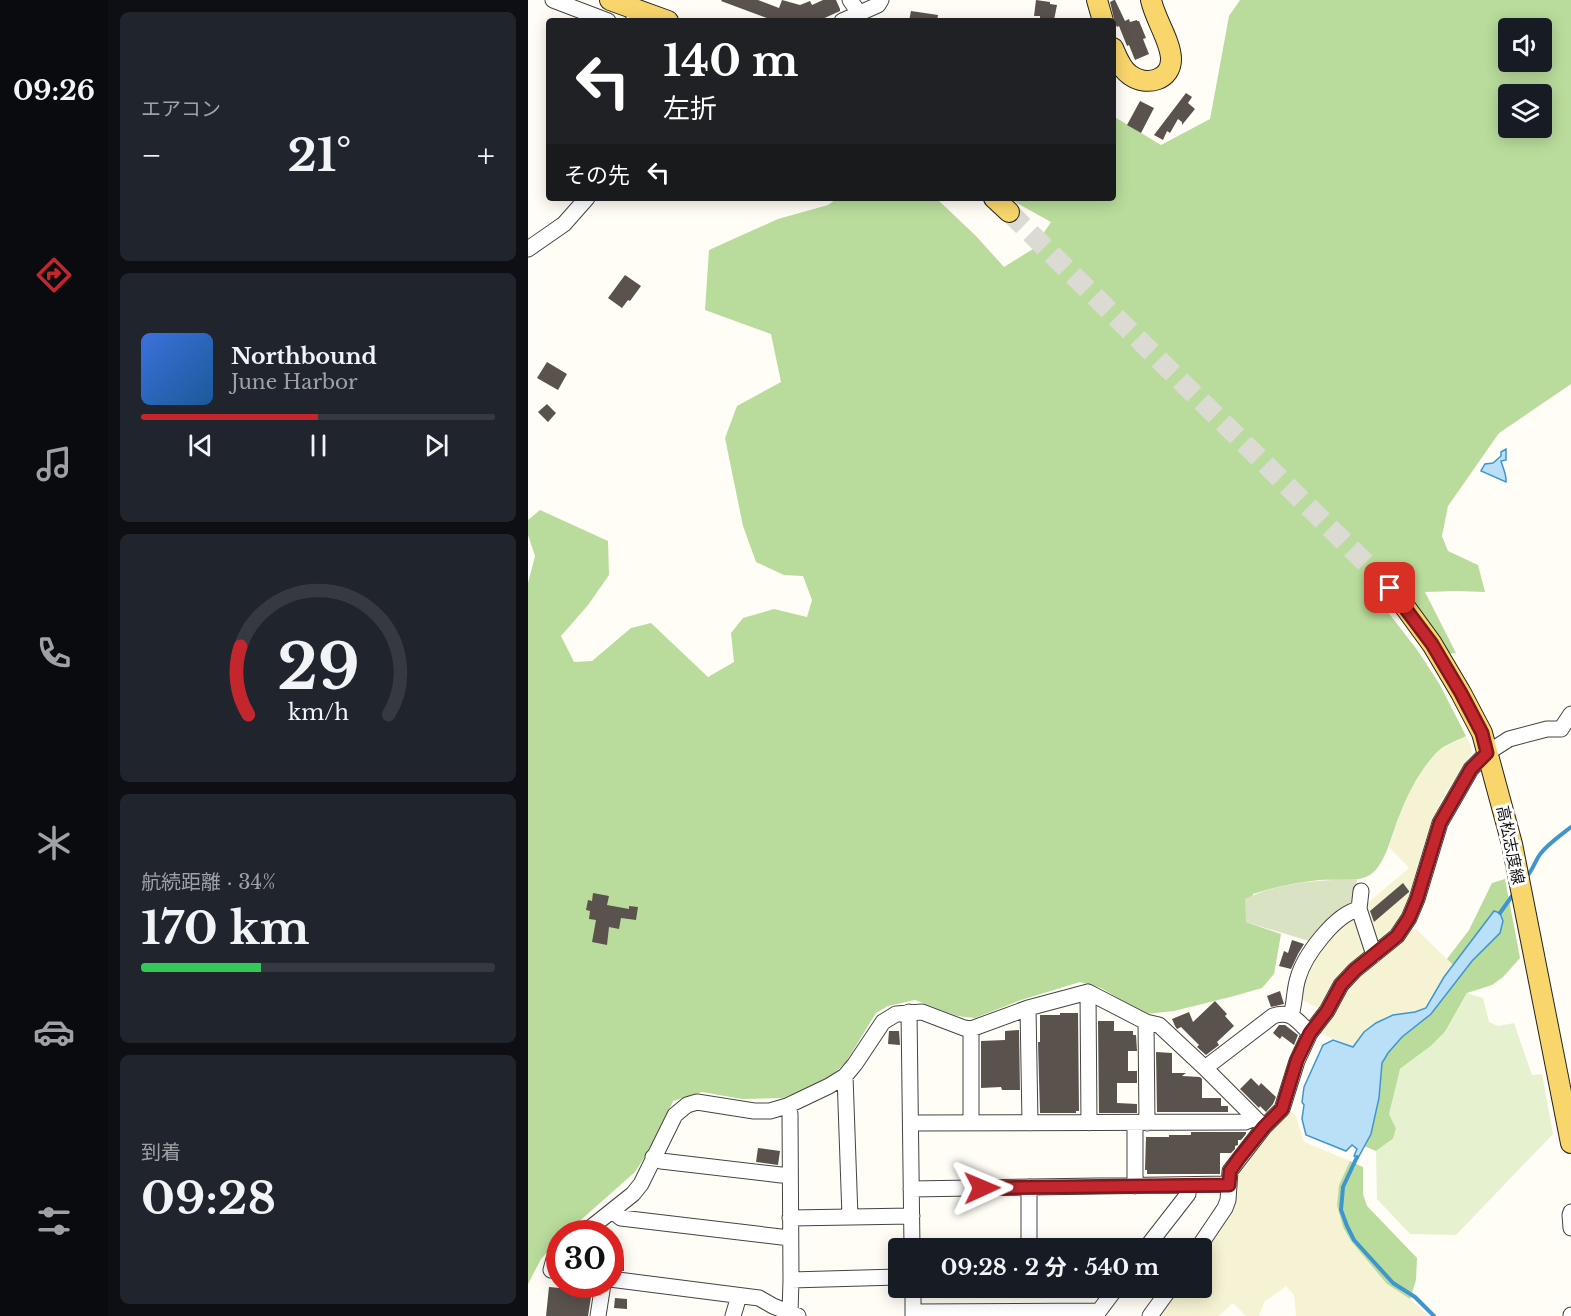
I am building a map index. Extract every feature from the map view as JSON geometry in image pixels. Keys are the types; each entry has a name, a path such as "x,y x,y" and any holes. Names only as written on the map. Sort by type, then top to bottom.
{"main road":[{"path":"610,0 660,18"},
{"path":"1097,0 1102,18"},
{"path":"1116,55 1130,75 1136,78 1150,82 1159,79 1167,72 1171,60 1169,49 1153,11 1151,0"},
{"path":"997,201 1010,212"},
{"name":"高松志度線","path":"1379,576 1400,600 1432,644 1482,733 1512,844 1571,1143"}],"street":[{"path":"553,0 600,18"},
{"path":"844,18 854,6 878,5 881,0"},
{"path":"528,249 564,224 584,201"},
{"path":"1205,1238 1225,1208 1228,1200 1230,1171 1260,1123 1282,1109 1297,1060 1310,1033 1327,1011 1341,985 1355,970 1397,936 1409,918 1440,823 1471,769 1487,753 1509,739 1547,729 1566,733 1571,714"},
{"path":"1361,891 1359,909 1374,955"},
{"path":"1291,1015 1301,967 1335,922 1359,909"},
{"path":"601,1220 633,1194 641,1184 675,1115 687,1105 697,1102 754,1111 770,1111 787,1106 846,1076 883,1022 896,1014 909,1012 922,1012 971,1029 1028,1008 1088,992 1146,1022 1159,1026 1260,1123"},
{"path":"1088,992 1089,1123"},
{"path":"1028,1008 1030,1123"},
{"path":"909,1012 912,1238"},
{"path":"1205,1068 1273,1016 1282,1013 1291,1015 1310,1033"},
{"path":"1135,1186 1146,1022"},
{"path":"971,1029 971,1123"},
{"path":"846,1076 850,1217"},
{"path":"624,1281 759,1298 794,1315 790,1238 790,1114 787,1106"},
{"path":"911,1123 1260,1123"},
{"path":"653,1157 661,1161 789,1175"},
{"path":"911,1189 1229,1185"},
{"path":"1154,1238 1188,1194 1188,1186"},
{"path":"1029,1187 1029,1238"},
{"path":"612,1211 621,1218 790,1238"},
{"path":"1571,1212 1571,1228"},
{"path":"790,1218 912,1216"},
{"path":"791,1280 888,1277"},
{"path":"734,1316 739,1296"},
{"path":"598,1316 601,1298"},
{"path":"913,1298 913,1314 1099,1311 1109,1298"},
{"path":"1150,1316 1163,1298"}],"shaded area":[{"path":"1466,736 1472,753 1442,799 1409,903 1393,932 1376,946 1362,908 1409,868 1389,847 1399,816 1409,793 1436,752"},
{"path":"1355,913 1368,950 1345,970 1328,993 1320,1009 1298,998 1300,981 1319,946"},
{"path":"1409,929 1416,929 1454,966 1444,977 1426,1008 1393,1015 1364,1032 1353,1047 1317,1032 1345,988"},
{"path":"1290,1111 1296,1116 1304,1142 1350,1161 1339,1185 1372,1264 1387,1284 1410,1299 1429,1316 1296,1316 1294,1295 1286,1286 1264,1302 1259,1316 1246,1316 1233,1303 1219,1316 1160,1316 1172,1298 1212,1298 1212,1238 1234,1209 1238,1171 1245,1160"}],"green space":[{"path":"1240,0 1571,0 1571,384 1499,433 1448,506 1442,536 1448,551 1478,565 1485,592 1425,592 1456,653 1444,654 1380,571 1367,585 1418,651 1440,685 1466,736 1438,751 1424,768 1407,798 1388,849 1373,873 1361,879 1303,882 1253,894 1246,922 1281,934 1274,974 1262,988 1174,1011 1145,1014 1101,988 1080,982 1021,1000 975,1018 957,1016 915,1000 888,1006 876,1013 846,1062 827,1080 783,1098 742,1099 702,1092 673,1101 653,1144 635,1172 581,1220 546,1220 546,1254 528,1284 528,583 535,556 528,535 528,520 540,510 608,541 609,575 588,605 561,636 574,662 592,661 631,628 651,623 708,677 734,662 731,633 743,618 774,609 807,617 812,600 803,576 784,575 756,562 743,526 725,438 737,406 781,382 771,334 705,310 709,250 778,219 828,205 834,201 939,201 1004,267 1033,249 1051,222 1013,201 1116,201 1116,118 1161,145 1210,119 1229,16"},
{"path":"1357,879 1355,902 1312,942 1246,922 1245,899 1258,893 1285,885"},
{"path":"1505,879 1520,958 1503,977 1492,985 1467,993 1445,1032 1431,1046 1400,1069 1396,1129 1393,1139 1376,1151 1364,1146 1371,1134 1379,1098 1382,1063 1402,1037 1431,1014 1472,961 1500,933 1503,921 1500,913 1494,912 1454,966 1447,959 1469,930 1492,883"},
{"path":"1467,993 1483,998 1489,1022 1498,1026 1514,1023 1532,1075 1542,1074 1553,1134 1456,1235 1410,1234 1377,1199 1376,1151 1393,1139 1396,1129 1389,1114 1400,1069 1431,1046 1445,1032"},
{"path":"1350,1161 1363,1167 1363,1194 1367,1206 1417,1258 1416,1280 1410,1299 1387,1284 1351,1241 1343,1227 1337,1205 1339,1185"}],"water":[{"path":"1506,449 1506,460 1501,461 1506,482 1481,471 1485,464 1493,463"},
{"path":"1494,911 1500,913 1503,921 1500,933 1472,961 1431,1014 1402,1037 1382,1063 1379,1098 1371,1134 1358,1158 1354,1156 1357,1149 1352,1145 1346,1151 1306,1135 1302,1119 1304,1087 1323,1045 1333,1040 1353,1047 1364,1032 1376,1023 1393,1015 1426,1008 1444,977"}],"building":[{"path":"758,0 779,8 782,0 800,5 810,1 812,5 823,0 836,0 840,11 825,18 767,18 721,1"},
{"path":"1036,0 1057,5 1054,18 1034,16"},
{"path":"1115,0 1125,21 1129,19 1130,22 1139,21 1149,54 1135,60 1119,26 1116,25 1110,2"},
{"path":"911,11 938,15 938,18 910,18"},
{"path":"1186,93 1192,97 1188,103 1195,109 1182,125 1178,119 1170,133 1167,131 1163,140 1154,135"},
{"path":"1140,101 1154,108 1141,133 1127,125"},
{"path":"625,275 641,286 622,308 608,298"},
{"path":"547,362 567,374 558,390 537,378"},
{"path":"547,404 556,413 548,422 538,412"},
{"path":"1403,883 1409,892 1374,922 1370,911"},
{"path":"593,893 609,896 607,905 629,909 629,906 638,907 636,920 621,918 619,929 609,927 607,945 592,942 596,920 589,919 590,911 586,910 588,900 592,901"},
{"path":"1292,940 1304,944 1291,969 1279,966 1284,951 1288,953"},
{"path":"1280,991 1284,1004 1271,1007 1267,996"},
{"path":"1215,1001 1234,1026 1217,1042 1219,1045 1206,1055 1181,1027 1177,1029 1172,1019 1189,1012 1193,1022"},
{"path":"1060,1013 1078,1013 1079,1111 1076,1113 1040,1113 1038,1042 1040,1042 1040,1015 1060,1015"},
{"path":"1098,1021 1114,1021 1114,1031 1133,1031 1133,1035 1136,1035 1137,1051 1128,1051 1128,1071 1137,1071 1137,1083 1117,1083 1117,1103 1137,1104 1137,1113 1099,1113"},
{"path":"1279,1025 1285,1025 1298,1035 1294,1045 1282,1036 1280,1039 1273,1033"},
{"path":"1019,1030 1020,1090 1002,1090 1001,1087 981,1088 981,1041 1005,1040 1005,1031"},
{"path":"889,1031 899,1031 900,1045 888,1044"},
{"path":"1156,1052 1172,1053 1172,1073 1186,1073 1182,1076 1200,1077 1202,1079 1202,1098 1221,1098 1221,1106 1228,1106 1228,1112 1157,1112"},
{"path":"1251,1078 1259,1086 1261,1083 1276,1097 1266,1112 1240,1089"},
{"path":"1191,1132 1246,1132 1246,1134 1238,1140 1238,1145 1231,1153 1220,1153 1220,1174 1147,1174 1145,1170 1146,1137 1191,1135"},
{"path":"758,1148 780,1151 778,1165 756,1162"},
{"path":"548,1298 591,1298 588,1316 546,1316"},
{"path":"615,1298 627,1299 627,1309 614,1308"}],"waterway":[{"path":"1526,877 1544,849 1571,827"},
{"path":"1500,913 1512,896"},
{"path":"1357,1157 1343,1187 1341,1210 1347,1226 1354,1240 1393,1283 1415,1297 1434,1316"}],"tunnel":[{"path":"1009,212 1379,576"}],"route":[{"path":"982,1188 1229,1185 1230,1171 1264,1127 1282,1109 1297,1060 1310,1033 1327,1011 1341,985 1355,970 1397,936 1409,918 1440,823 1471,769 1487,753 1482,733 1461,693 1432,644 1390,588"}]}
